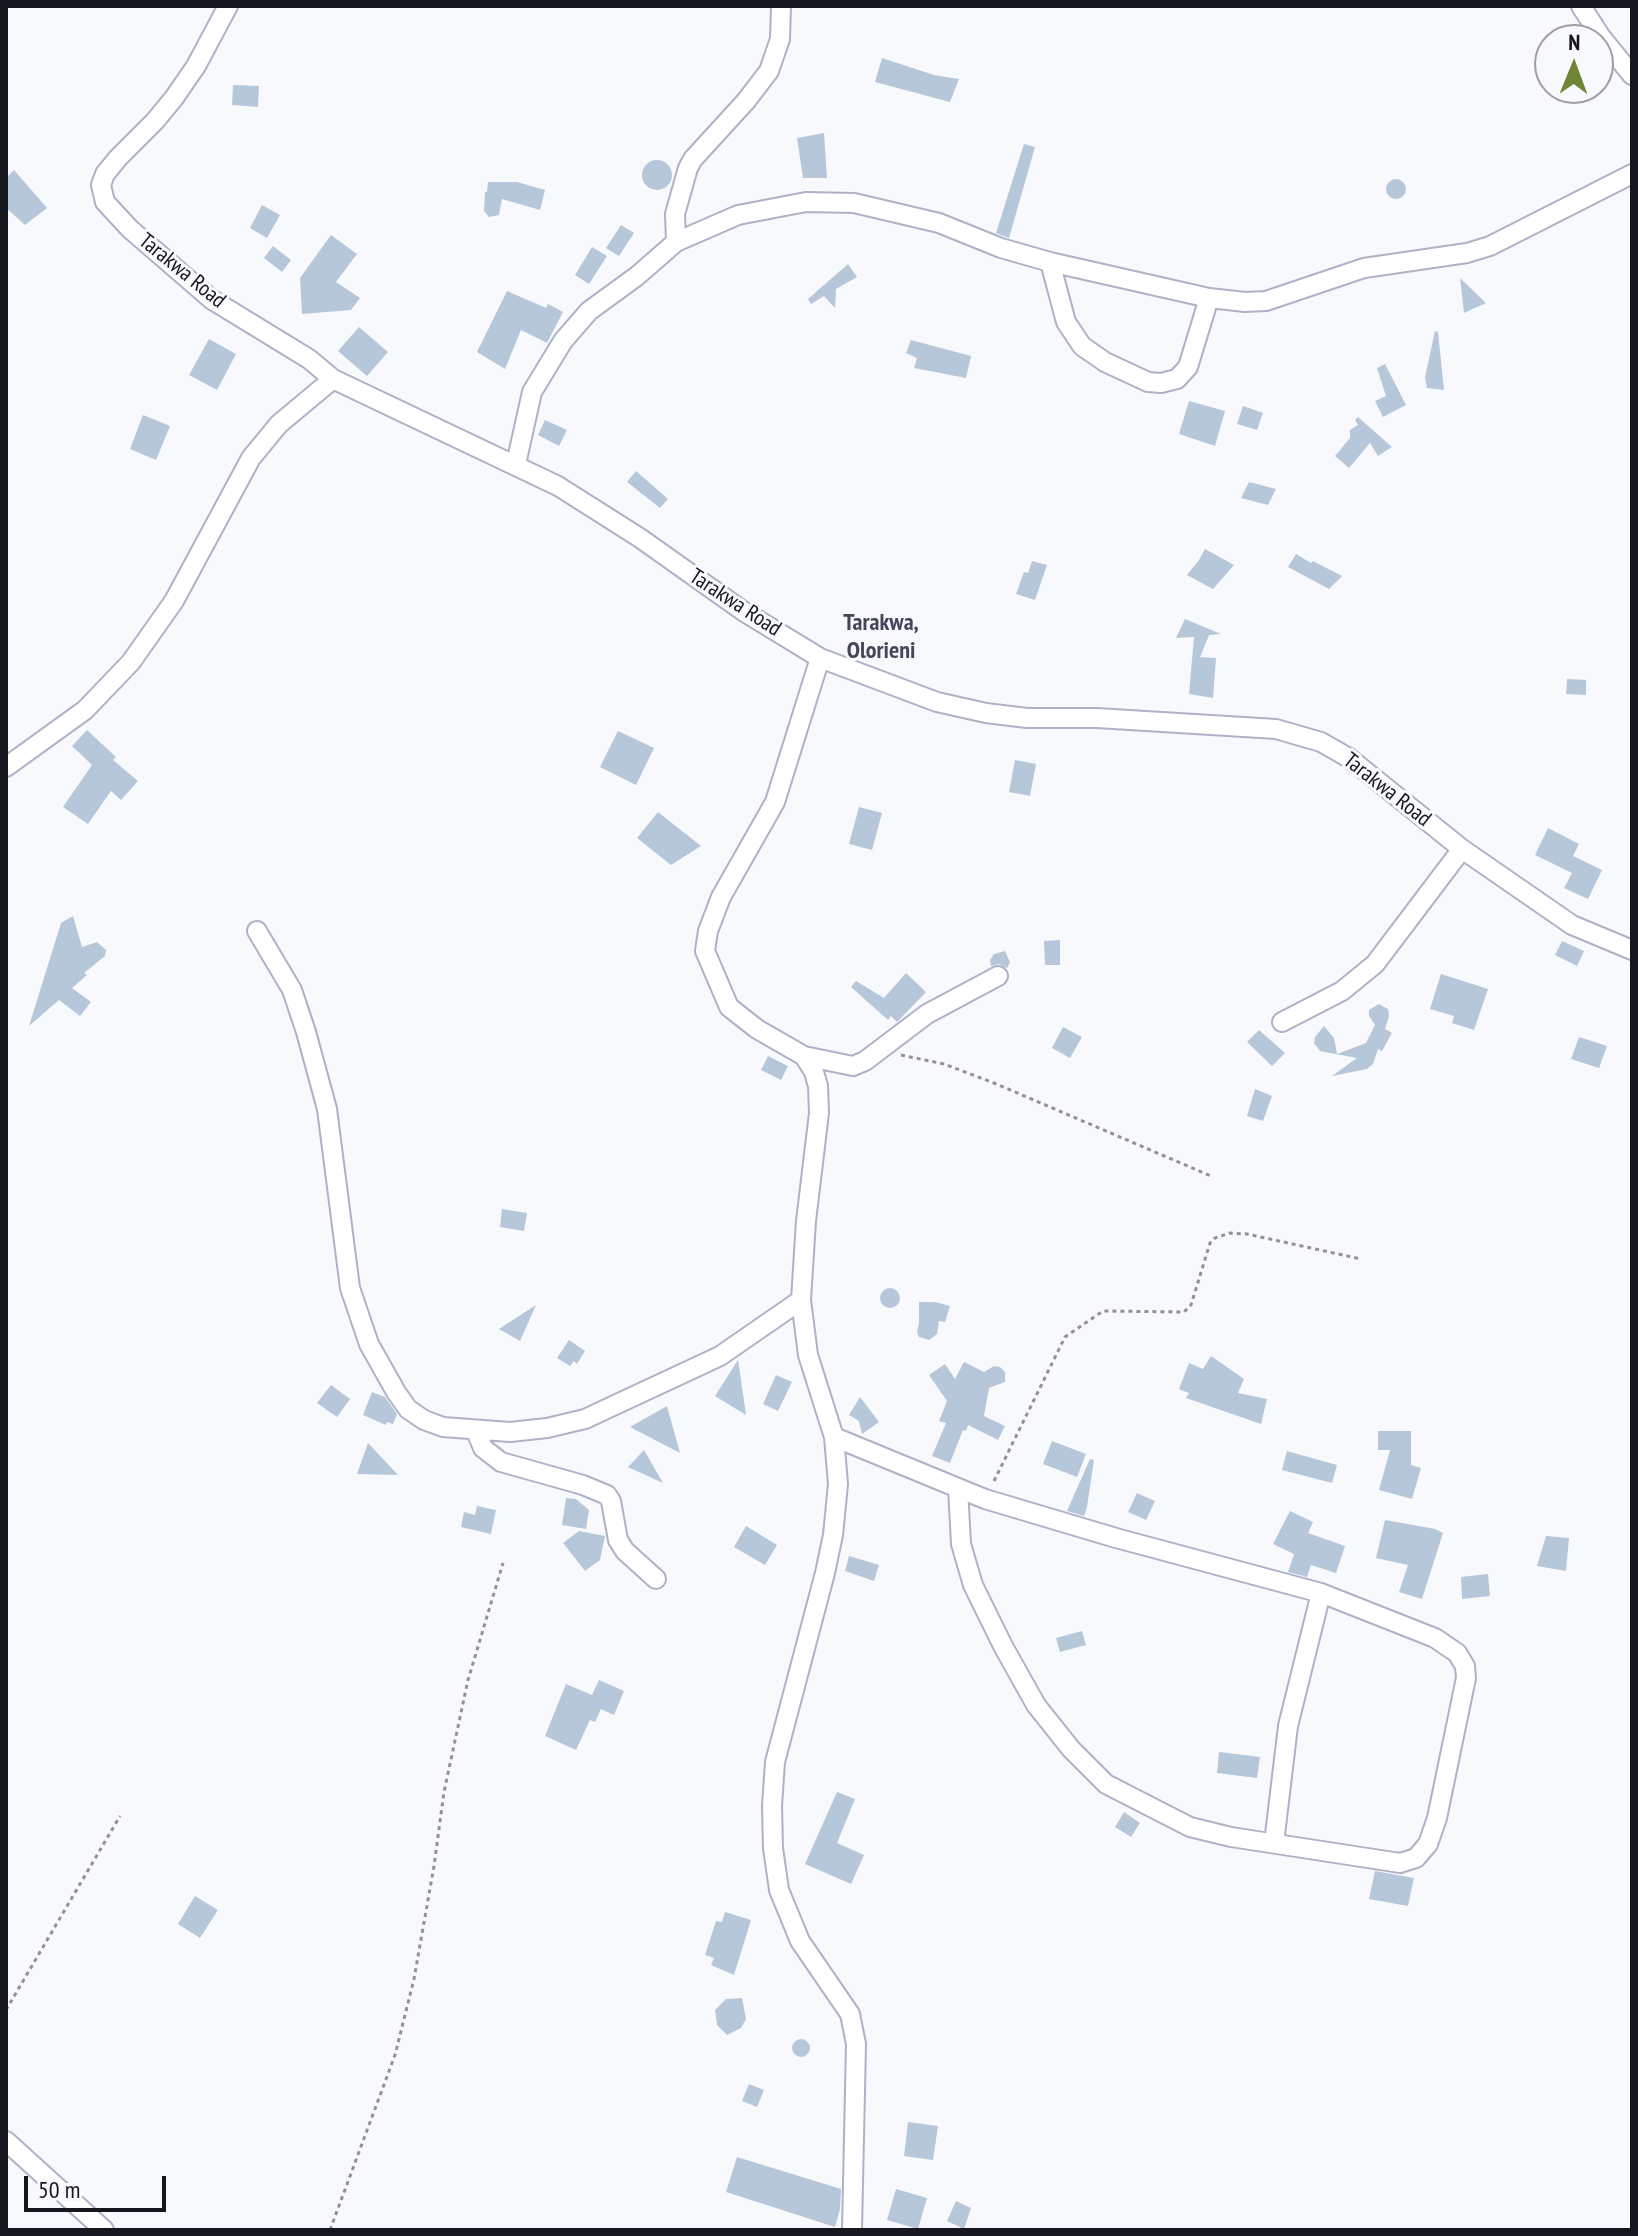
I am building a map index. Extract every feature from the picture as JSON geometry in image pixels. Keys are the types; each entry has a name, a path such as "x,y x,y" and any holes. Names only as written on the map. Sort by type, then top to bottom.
{"street":[{"name":"Tarakwa Road","path":"228,6 196,66 174,98 105,174 101,185 105,202 130,229 211,299 309,359 333,379 396,411 516,464 605,514 743,611 820,658 937,702 986,713 1027,718 1097,718 1229,725 1297,733 1349,758 1462,849 1572,925 1632,950"},
{"path":"676,242 675,214 688,168 769,71 780,39 781,6"},
{"path":"1581,6 1632,75"},
{"path":"516,464 532,392 563,341 589,311 637,276 676,242 738,215 806,202 854,203 939,223 1001,248 1050,262 1209,298 1245,302 1266,301 1364,268 1467,253 1490,246 1632,174"},
{"path":"1050,262 1066,322 1082,346 1105,362 1148,382 1177,379 1188,367 1209,298"},
{"path":"6,767 85,710 131,662 174,601 251,458 279,424 333,379"},
{"path":"820,658 775,802 721,897 708,931 705,951 729,1007 757,1029 804,1056 853,1066 865,1061 927,1014 998,976"},
{"path":"1282,1022 1342,991 1375,964 1462,849"},
{"path":"257,931 292,990 317,1070 327,1109 350,1288 369,1344 408,1409 424,1420 443,1427 510,1432 585,1419 720,1356 801,1300"},
{"path":"804,1056 818,1086 819,1113 806,1221 801,1300 808,1355 834,1437 838,1484 833,1535 813,1623 775,1762 773,1834 779,1890 788,1915 800,1941 850,2014 856,2044 852,2230"},
{"path":"476,1431 483,1448 501,1462 583,1485 607,1495 611,1501 618,1540 625,1551 656,1579"},
{"path":"834,1437 985,1499 1321,1593 1435,1638 1457,1653 1465,1666 1466,1678 1437,1818 1428,1844 1416,1858 1400,1863 1274,1843 1190,1827 1106,1784 1071,1749 1036,1705 973,1585 961,1544 958,1488"},
{"path":"1274,1843 1288,1726 1321,1593"},
{"path":"6,2141 104,2230"}],"path":[{"path":"878,1051 944,1064 1211,1176"},
{"path":"985,1499 1065,1337 1103,1311 1184,1312 1191,1305 1210,1243 1215,1238 1230,1233 1247,1234 1361,1259"},
{"path":"330,2230 395,2055 414,1979 444,1792 468,1680 503,1563"},
{"path":"6,2010 120,1816"}],"building":[{"path":"882,58 934,75 959,79 950,102 875,82"},
{"path":"233,85 259,86 258,107 232,105"},
{"path":"824,133 827,178 803,178 797,138"},
{"path":"1024,144 1035,147 1009,238 996,233"},
{"path":"657,160 663,161 671,169 671,181 663,189 657,190 651,189 643,181 642,175 643,169 651,161"},
{"path":"14,170 47,208 25,225 6,208 6,178"},
{"path":"1396,179 1403,182 1406,189 1403,196 1396,199 1389,196 1386,189 1389,182"},
{"path":"488,182 517,182 545,190 540,210 502,199 499,215 489,217 484,211"},
{"path":"262,205 280,215 267,238 250,228"},
{"path":"621,225 634,233 619,256 606,248"},
{"path":"331,235 357,254 336,282 360,298 351,310 302,314 300,278"},
{"path":"273,246 291,260 282,272 264,258"},
{"path":"592,247 607,256 589,284 575,275"},
{"path":"848,264 857,277 836,289 835,308 824,296 811,304 808,299"},
{"path":"1460,278 1486,303 1464,313"},
{"path":"507,291 563,312 547,343 521,330 505,369 477,352"},
{"path":"359,327 388,352 367,376 338,351"},
{"path":"1435,331 1438,332 1444,390 1427,388 1425,377"},
{"path":"209,339 236,354 217,390 189,375"},
{"path":"911,340 971,356 966,378 914,368 917,358 906,353"},
{"path":"1385,364 1406,405 1383,417 1375,401 1386,396 1377,368"},
{"path":"1189,401 1225,411 1215,446 1179,434"},
{"path":"1243,406 1263,413 1257,430 1237,424"},
{"path":"143,415 170,426 156,460 130,449"},
{"path":"1358,417 1392,447 1378,456 1370,443 1349,468 1335,456 1350,438 1350,430 1358,425 1355,420"},
{"path":"545,420 567,430 559,446 538,435"},
{"path":"636,471 668,499 660,508 627,482"},
{"path":"1249,482 1276,489 1268,505 1241,498"},
{"path":"1205,549 1234,565 1213,589 1187,575"},
{"path":"1296,554 1342,576 1329,589 1288,567"},
{"path":"1032,561 1047,565 1035,600 1016,594"},
{"path":"1185,619 1221,634 1209,635 1200,657 1216,658 1213,698 1189,694 1194,637 1176,638"},
{"path":"1567,679 1586,680 1586,695 1566,694"},
{"path":"87,730 116,757 113,760 138,781 121,800 111,791 88,824 63,807 92,765 72,746"},
{"path":"618,731 654,748 636,785 600,767"},
{"path":"1015,760 1036,764 1030,796 1009,792"},
{"path":"859,807 882,813 872,850 849,844"},
{"path":"658,812 701,846 671,865 637,838"},
{"path":"1548,828 1579,844 1573,856 1602,870 1588,899 1564,888 1572,873 1535,855"},
{"path":"73,916 82,947 97,942 106,950 105,956 84,973 87,975 72,988 91,1002 80,1016 59,1000 29,1026 61,923"},
{"path":"1060,940 1060,965 1045,965 1044,941"},
{"path":"1562,941 1584,951 1577,966 1555,955"},
{"path":"1005,951 1010,962 1007,968 999,964 991,966 990,960 994,954"},
{"path":"906,973 926,992 897,1022 891,1016 888,1020 851,987 856,981 884,998"},
{"path":"1441,974 1488,989 1474,1030 1452,1023 1454,1016 1430,1009"},
{"path":"1379,1004 1388,1009 1385,1029 1392,1033 1382,1051 1378,1049 1373,1064 1367,1069 1332,1076 1357,1058 1320,1051 1314,1043 1315,1037 1324,1026 1334,1038 1337,1054 1366,1043 1375,1025 1369,1010"},
{"path":"1063,1027 1082,1037 1070,1058 1052,1048"},
{"path":"1259,1030 1285,1053 1272,1066 1247,1042"},
{"path":"1579,1037 1607,1046 1599,1068 1571,1059"},
{"path":"768,1056 788,1066 781,1080 761,1070"},
{"path":"1255,1089 1272,1096 1263,1121 1247,1116"},
{"path":"502,1209 527,1213 524,1231 500,1227"},
{"path":"886,1288 894,1288 900,1298 894,1308 886,1308 880,1302 880,1294"},
{"path":"919,1302 950,1306 945,1322 939,1321 937,1334 929,1340 919,1337 917,1332"},
{"path":"536,1305 520,1341 499,1329"},
{"path":"569,1340 585,1351 577,1364 574,1361 570,1366 557,1358"},
{"path":"1211,1356 1244,1379 1238,1393 1267,1399 1261,1424 1186,1398 1189,1393 1179,1389 1189,1363 1203,1369"},
{"path":"738,1360 741,1380 746,1415 715,1396"},
{"path":"964,1362 984,1372 994,1366 1005,1372 1005,1382 989,1388 984,1416 1005,1426 998,1440 968,1425 950,1463 932,1456 946,1423 939,1421 947,1401 929,1375 945,1364 955,1379"},
{"path":"776,1375 792,1382 778,1411 763,1404"},
{"path":"331,1385 350,1399 337,1417 317,1403"},
{"path":"372,1392 385,1397 397,1414 393,1424 387,1422 386,1425 363,1415"},
{"path":"860,1397 879,1422 862,1434 859,1421 849,1415"},
{"path":"667,1406 680,1453 630,1427"},
{"path":"1378,1431 1411,1431 1411,1465 1421,1468 1412,1499 1379,1490 1390,1450 1378,1450"},
{"path":"1052,1441 1086,1454 1077,1477 1043,1464"},
{"path":"368,1443 398,1475 357,1474"},
{"path":"644,1450 663,1483 628,1467"},
{"path":"1287,1451 1337,1465 1332,1483 1282,1470"},
{"path":"1090,1459 1094,1460 1084,1516 1067,1511"},
{"path":"1137,1493 1155,1501 1146,1520 1128,1512"},
{"path":"566,1498 576,1499 589,1510 586,1529 562,1525"},
{"path":"477,1506 496,1510 491,1534 461,1527 464,1512 475,1515"},
{"path":"1290,1511 1313,1522 1308,1533 1345,1546 1336,1573 1311,1565 1307,1577 1288,1572 1294,1554 1273,1544"},
{"path":"1385,1520 1443,1533 1422,1599 1399,1592 1408,1565 1376,1558"},
{"path":"746,1526 777,1545 765,1565 734,1547"},
{"path":"579,1531 605,1536 600,1560 585,1571 563,1543"},
{"path":"1546,1536 1569,1538 1566,1571 1537,1566"},
{"path":"849,1556 879,1565 874,1581 845,1571"},
{"path":"1488,1574 1490,1596 1462,1599 1461,1577"},
{"path":"1082,1631 1086,1645 1060,1652 1056,1638"},
{"path":"599,1680 624,1691 614,1715 601,1709 595,1722 590,1720 576,1750 545,1736 566,1684 592,1695"},
{"path":"1219,1752 1260,1757 1257,1778 1217,1773"},
{"path":"837,1792 855,1799 837,1843 864,1855 851,1884 805,1864"},
{"path":"1124,1812 1140,1823 1131,1837 1115,1827"},
{"path":"1375,1871 1414,1878 1408,1906 1369,1899"},
{"path":"195,1896 218,1910 200,1938 178,1924"},
{"path":"725,1912 751,1920 734,1975 711,1965 714,1958 705,1955 716,1921 722,1922"},
{"path":"742,1998 746,2019 741,2028 727,2035 717,2025 715,2010 726,1999"},
{"path":"797,2039 805,2039 810,2048 808,2055 797,2057 792,2052 792,2044"},
{"path":"749,2084 764,2090 757,2107 742,2101"},
{"path":"908,2122 938,2126 933,2160 904,2156"},
{"path":"737,2157 841,2189 835,2227 726,2192"},
{"path":"896,2189 927,2198 918,2229 887,2220"},
{"path":"956,2201 971,2208 964,2229 947,2221"}],"district":[{"name":"Tarakwa, Olorieni","path":"881,637"}]}
